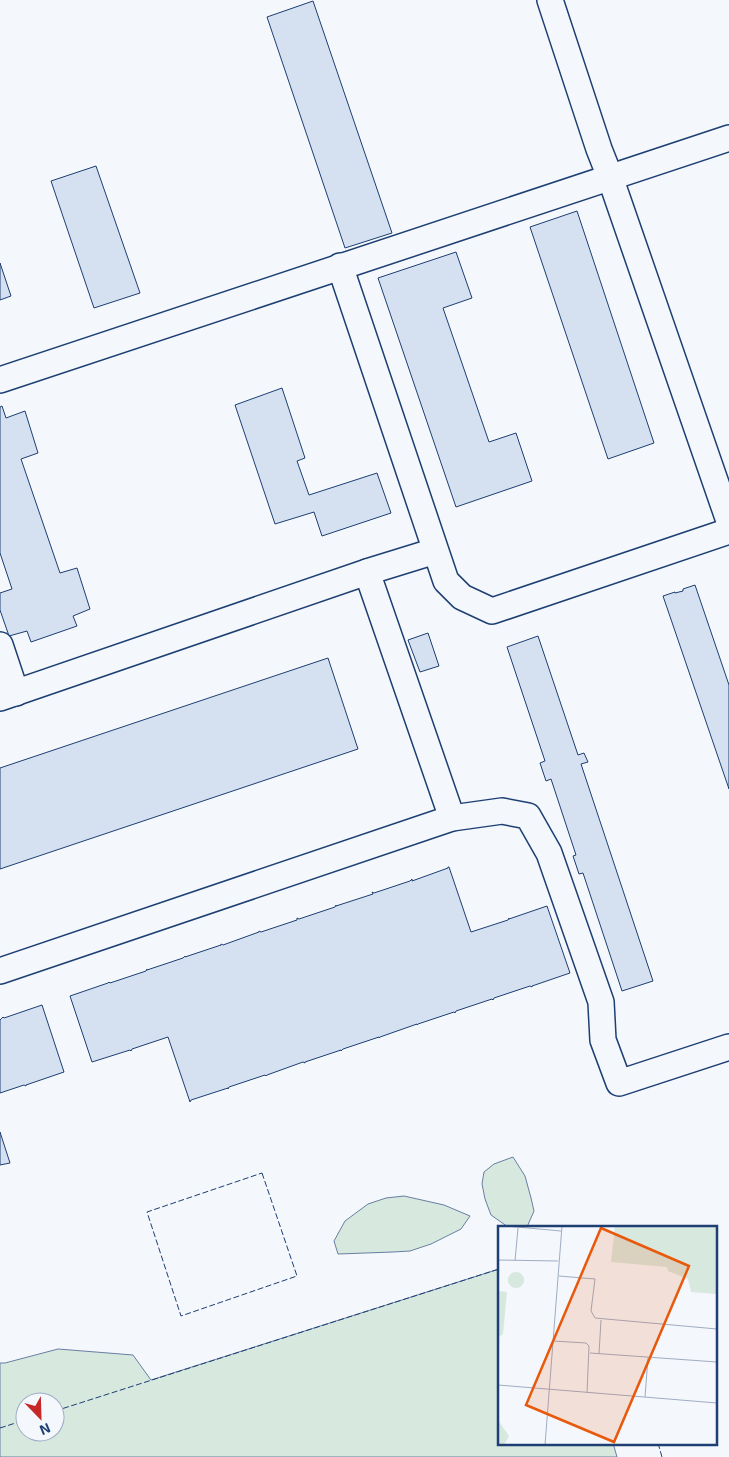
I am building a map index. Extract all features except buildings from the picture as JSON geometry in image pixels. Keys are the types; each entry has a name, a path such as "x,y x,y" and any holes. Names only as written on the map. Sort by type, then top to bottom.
{"lane":[{"path":"550,0 599,149 729,521"},
{"path":"0,380 729,138"},
{"path":"340,266 446,581 462,597 492,611 729,531"},
{"path":"0,645 8,696 367,572 436,551"},
{"path":"367,572 452,818"},
{"path":"0,971 452,818 502,811 528,816 549,852 601,1002 603,1040 619,1083 729,1047"}],"shaded area":[{"path":"513,1157 525,1176 534,1211 527,1226 507,1226 491,1215 482,1184 484,1172 494,1164"},
{"path":"404,1196 444,1205 470,1216 461,1229 431,1244 410,1251 338,1254 334,1241 345,1221 368,1204 386,1198"},
{"path":"498,1269 498,1444 613,1444 617,1457 0,1457 0,1363 58,1349 133,1355 151,1380"}],"fence":[{"path":"262,1173 297,1276 181,1316 147,1212 262,1173"},
{"path":"65,1408 498,1269"},
{"path":"0,1428 15,1423"},
{"path":"658,1444 662,1457"}]}
